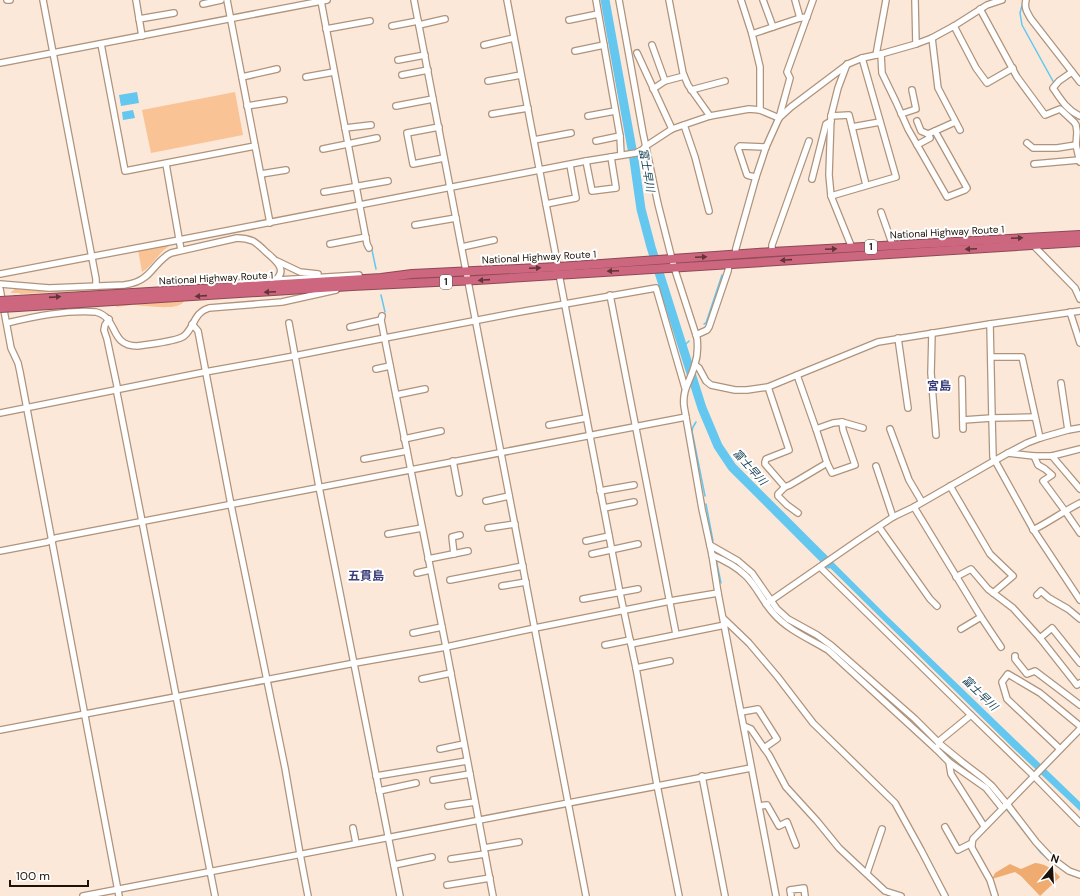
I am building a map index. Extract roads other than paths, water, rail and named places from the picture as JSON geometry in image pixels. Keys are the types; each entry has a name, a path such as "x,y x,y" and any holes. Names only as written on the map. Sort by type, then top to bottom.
{"highway":[{"name":"National Highway Route 1","path":"664,264 672,259 772,252 1080,235"},
{"name":"National Highway Route 1","path":"0,301 17,303 285,291 468,280 558,270 651,264 664,264 674,268 1080,242"},
{"name":"National Highway Route 1","path":"0,308 17,303 208,288 380,278 412,274 467,271 558,270"}],"street":[{"path":"43,0 92,256 96,286"},
{"path":"136,0 142,36"},
{"path":"203,4 221,0"},
{"path":"227,0 270,223"},
{"path":"414,0 586,896"},
{"path":"507,0 623,611 636,668 679,896"},
{"path":"596,0 623,155"},
{"path":"619,0 658,204 674,268 696,335 698,347 696,364 686,386 683,400 702,509 776,896"},
{"path":"669,0 684,76 688,85 710,116"},
{"path":"741,0 752,34 760,67 760,110"},
{"path":"763,0 773,27"},
{"path":"795,0 800,18"},
{"path":"735,255 756,177 766,147 779,118 790,78 788,72 813,0"},
{"path":"886,0 879,54 882,73 917,145 947,197 966,190 967,188 935,131"},
{"path":"915,0 916,44"},
{"path":"779,118 791,107 848,64 862,58 916,44 932,38 980,9 1002,0"},
{"path":"1026,0 1024,5 1031,19 1080,82"},
{"path":"0,63 324,1 326,30 369,248"},
{"path":"980,9 1017,77 1045,115 1060,109 1074,122 1078,123 1076,145 1080,161 1034,164"},
{"path":"139,19 174,13"},
{"path":"569,20 598,14"},
{"path":"752,34 807,17"},
{"path":"392,26 445,20"},
{"path":"326,30 370,21"},
{"path":"954,26 976,68 987,83 1012,68"},
{"path":"484,45 514,38"},
{"path":"932,38 938,88 960,130"},
{"path":"101,44 125,171 255,146"},
{"path":"575,50 604,45"},
{"path":"652,45 665,81"},
{"path":"637,53 672,129"},
{"path":"398,60 425,56"},
{"path":"832,196 896,177 862,58"},
{"path":"848,64 838,88 831,118 829,175 832,196 852,248"},
{"path":"631,67 642,65"},
{"path":"242,77 278,69"},
{"path":"402,75 428,70"},
{"path":"306,77 334,72"},
{"path":"1072,72 1053,88 1064,104 1080,116"},
{"path":"488,81 521,75"},
{"path":"653,88 665,81 684,76"},
{"path":"692,90 725,81"},
{"path":"901,114 916,109 912,90"},
{"path":"396,106 433,98"},
{"path":"247,106 284,100"},
{"path":"492,114 528,108"},
{"path":"0,274 623,155 642,150 672,129 710,116 749,109 760,110 779,118"},
{"path":"588,116 615,110"},
{"path":"812,179 826,124 831,118 849,115 866,185"},
{"path":"917,121 921,131 928,134 956,122"},
{"path":"852,127 880,122"},
{"path":"684,124 695,157 709,211"},
{"path":"345,128 371,125"},
{"path":"438,127 408,133 410,149 413,164 444,158"},
{"path":"534,140 571,133"},
{"path":"917,145 930,138 928,134"},
{"path":"596,141 620,136"},
{"path":"323,149 377,138"},
{"path":"772,252 772,245 809,141"},
{"path":"1027,143 1033,148 1057,148 1076,145"},
{"path":"756,177 747,175 738,148 740,146 766,147"},
{"path":"586,161 592,191 616,188 611,157"},
{"path":"166,164 181,250"},
{"path":"546,204 576,198 570,165"},
{"path":"261,174 286,170"},
{"path":"324,192 388,181"},
{"path":"881,212 893,246"},
{"path":"415,225 456,218"},
{"path":"0,284 41,288 124,285 138,282 168,254 237,238 253,241 275,260 294,270 307,273 346,276"},
{"path":"330,244 366,238"},
{"path":"462,247 494,240"},
{"path":"1033,245 1075,288 1080,299"},
{"path":"275,260 281,270 280,275 275,280"},
{"path":"696,335 707,330 709,327 729,264"},
{"path":"208,288 246,282 275,280 412,274"},
{"path":"7,323 48,314 90,311 101,313 109,319 119,339 127,345 137,346 178,338 186,334 199,313 209,308 282,302 352,286"},
{"path":"0,413 564,303 656,288 686,386"},
{"path":"0,289 11,348 18,363 119,896"},
{"path":"275,303 285,298 287,295 285,291"},
{"path":"610,295 676,634"},
{"path":"696,364 702,370 706,381 711,385 735,390 747,390 768,387 878,342 1080,311"},
{"path":"1070,312 1080,343"},
{"path":"350,327 381,318 446,647 493,896"},
{"path":"109,319 104,330 108,339 117,393 215,896"},
{"path":"289,323 319,487 400,896"},
{"path":"192,324 198,331 231,505 285,768 308,896"},
{"path":"990,324 992,418 995,461 1033,530 1080,600"},
{"path":"932,333 931,373 936,435"},
{"path":"898,338 908,408"},
{"path":"991,357 1022,357 1040,438"},
{"path":"376,369 390,366"},
{"path":"796,375 832,473 855,465 843,430 842,422"},
{"path":"962,379 963,429"},
{"path":"1061,383 1068,430"},
{"path":"768,387 789,450 766,459 765,462 785,487"},
{"path":"396,395 425,389"},
{"path":"0,551 319,487 686,417"},
{"path":"963,420 1035,417"},
{"path":"550,425 586,418"},
{"path":"816,429 833,423 842,422 863,428"},
{"path":"768,602 893,517 914,507 1027,443 1068,430 1080,428"},
{"path":"890,429 909,480 922,502"},
{"path":"404,439 440,431"},
{"path":"1008,453 1034,456 1052,456 1080,449"},
{"path":"364,459 407,451"},
{"path":"1034,456 1038,465 1052,475 1043,481 1080,532"},
{"path":"1052,456 1080,489"},
{"path":"453,462 460,493"},
{"path":"798,512 787,505 778,496 778,494 785,487 827,462"},
{"path":"876,466 893,517"},
{"path":"600,491 634,485"},
{"path":"950,486 990,554 1013,576 993,593"},
{"path":"486,501 509,496"},
{"path":"604,508 634,502"},
{"path":"1033,530 1065,511 1079,505"},
{"path":"914,507 956,577 1001,647"},
{"path":"488,528 515,524"},
{"path":"879,527 930,599 937,606"},
{"path":"388,534 422,528"},
{"path":"454,554 452,537 460,535"},
{"path":"586,541 609,536"},
{"path":"592,554 638,544"},
{"path":"710,545 738,561 752,573 768,602"},
{"path":"428,559 468,551"},
{"path":"712,555 736,567 747,576 768,602 788,619 817,635 832,646 915,719 938,745 949,762 986,788 1002,808"},
{"path":"450,580 523,566"},
{"path":"820,567 1036,775 1080,823"},
{"path":"956,577 971,569 988,589 1013,608 1078,684 1080,683"},
{"path":"417,573 430,570"},
{"path":"502,586 526,582"},
{"path":"583,599 638,589"},
{"path":"1037,595 1041,591 1080,619"},
{"path":"0,730 266,679 446,647 670,601 718,593"},
{"path":"961,629 981,617"},
{"path":"723,618 749,643 777,676 813,723 895,803 945,896"},
{"path":"605,645 725,625"},
{"path":"413,632 442,627"},
{"path":"1040,638 1052,628 1080,663"},
{"path":"1015,656 1015,659 1027,674 1035,671 1080,705"},
{"path":"636,668 670,661"},
{"path":"422,679 451,673"},
{"path":"995,896 990,880 972,848 973,838 1036,775 1060,749 1080,727 1040,694 1008,674 1002,682 1007,699 1060,749"},
{"path":"741,712 758,709 772,730 777,739 764,748"},
{"path":"938,745 971,714"},
{"path":"744,726 751,729 769,755 786,787 839,848 885,891 901,896"},
{"path":"440,749 464,744"},
{"path":"938,745 988,782 1036,842 1050,857 1069,871 1080,875"},
{"path":"376,776 467,761"},
{"path":"949,762 951,774 984,826"},
{"path":"83,896 702,776 751,768"},
{"path":"433,780 470,774"},
{"path":"702,776 725,896"},
{"path":"379,791 416,783"},
{"path":"448,806 475,802"},
{"path":"759,806 767,805 779,826 787,822 796,845"},
{"path":"945,827 958,850 972,843"},
{"path":"353,828 356,843"},
{"path":"867,874 882,830"},
{"path":"451,859 519,842"},
{"path":"394,865 432,857"},
{"path":"447,885 490,878"},
{"path":"791,896 790,890 804,888 805,896"}],"water":[{"path":"137,92 139,103 121,106 119,95"},
{"path":"133,110 135,118 123,120 122,112"},
{"path":"824,553 887,616 1080,802 1080,811 1013,748 819,557"}],"waterway":[{"name":"富士早川","path":"605,0 634,160 641,209 651,247 702,408 718,446 732,467 829,564"},
{"path":"1023,2 1020,13 1022,25 1054,83"},
{"path":"372,250 376,269"},
{"path":"704,324 706,323 722,275"},
{"path":"381,295 385,312"},
{"path":"683,347 689,341"},
{"path":"696,422 692,431 705,496"},
{"path":"706,504 713,541"},
{"path":"716,559 721,583"},
{"path":"729,559 744,570 754,580"},
{"path":"771,606 788,623 817,639 829,648"},
{"path":"841,658 901,710"},
{"path":"910,718 935,744"},
{"path":"939,748 985,784"},
{"path":"995,795 1003,804"},
{"path":"1007,810 1041,853 1048,859"},
{"path":"1058,866 1069,874 1080,878"}],"district":[{"name":"宮島","path":"939,386"},
{"name":"五貫島","path":"366,576"}]}
